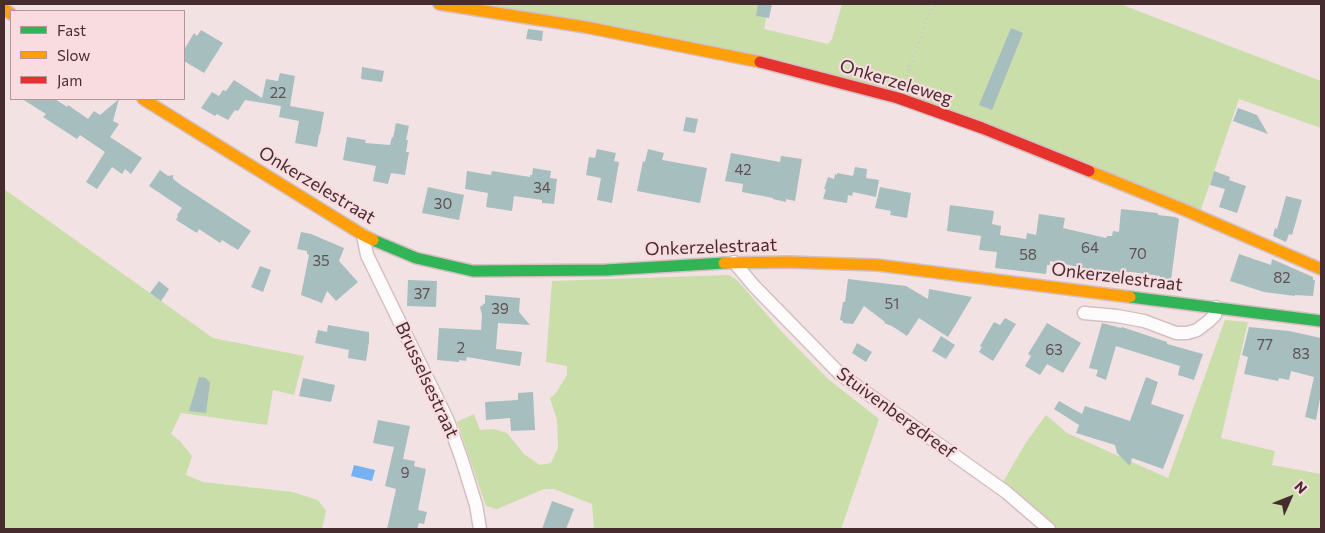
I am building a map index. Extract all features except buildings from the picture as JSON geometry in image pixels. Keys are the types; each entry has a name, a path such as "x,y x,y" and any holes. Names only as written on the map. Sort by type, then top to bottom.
{"street":[{"name":"Onkerzeleweg","path":"439,4 586,27 722,54 898,98 982,128 1162,201 1321,269"},
{"name":"Onkerzelestraat","path":"145,100 363,235 416,258 473,271 606,270 734,262 877,265 1321,321"},
{"name":"Brusselsestraat","path":"363,235 367,256 448,421 476,505 480,529"},
{"name":"Stuivenbergdreef","path":"734,262 761,293 840,374 1006,492 1049,529"},
{"path":"1084,313 1144,321 1176,332 1187,333 1197,330 1209,322 1215,315 1216,307"}],"path":[{"path":"927,4 929,13"},
{"path":"898,98 929,13 937,4"}],"green space":[{"path":"489,4 769,4 764,29 828,44 832,39 842,4 1120,4 1321,81 1321,128 1239,99 1200,212 943,108"},
{"path":"4,189 213,338 304,356 294,395 273,390 267,425 181,413 171,434 180,441 192,456 186,475 203,482 292,492 318,500 326,511 322,529 4,529"},
{"path":"729,275 738,281 781,331 827,378 879,419 841,529 594,529 592,504 554,489 544,489 497,509 486,506 457,422 474,414 480,430 493,429 507,433 524,454 540,465 551,463 558,448 557,420 550,398 556,393 567,375 567,366 546,362 552,281"},
{"path":"1225,320 1248,322 1221,438 1275,451 1272,465 1321,474 1321,529 1058,529 1003,482 1025,444 1046,415 1067,433 1168,478"}],"water":[{"path":"354,465 375,470 372,481 351,476"}],"traffic: fast":[{"path":"373,240 416,258 473,271 606,270 724,263"},
{"path":"1130,297 1321,321"}],"traffic: slow":[{"path":"439,4 585,27 760,62"},
{"path":"4,9 10,13"},
{"path":"145,100 373,240"},
{"path":"1089,171 1321,269"},
{"path":"724,263 788,262 877,265 1130,297"}],"traffic: jam":[{"path":"760,62 898,98 982,128 1089,171"}]}
